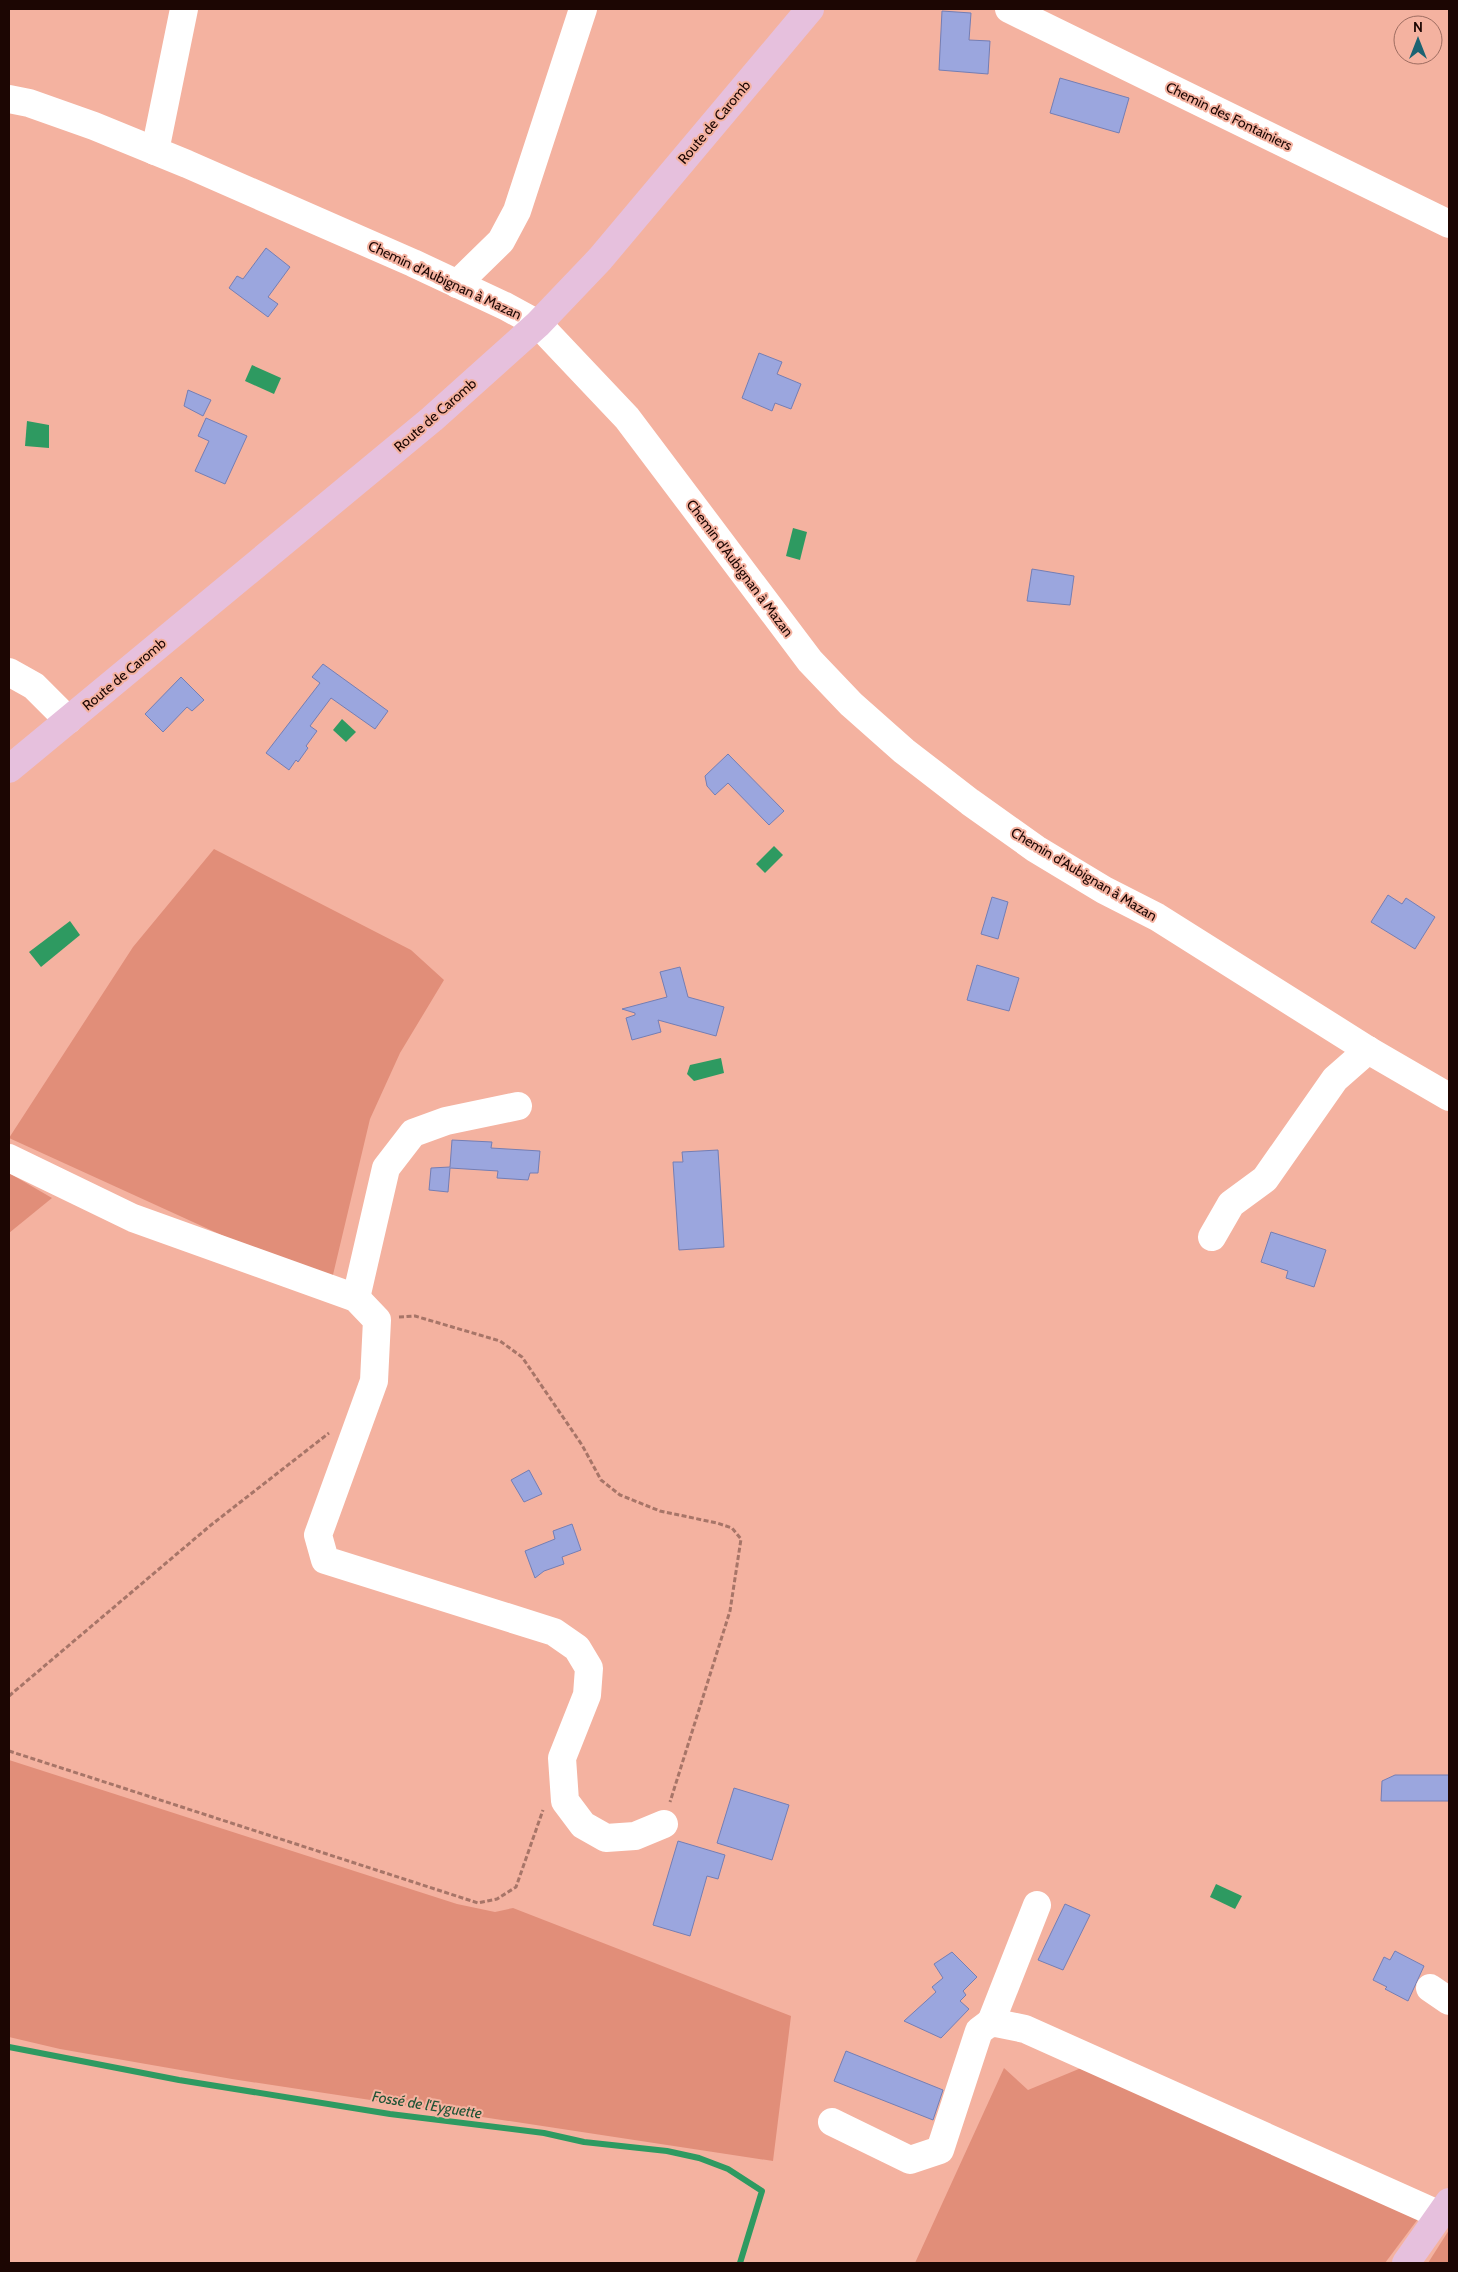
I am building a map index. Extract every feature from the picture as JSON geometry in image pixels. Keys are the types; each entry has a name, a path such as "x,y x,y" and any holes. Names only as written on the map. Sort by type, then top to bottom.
{"main road":[{"name":"Route de Caromb","path":"9,769 432,419 538,324 600,259 799,13"},
{"path":"1406,2263 1444,2209"}],"street":[{"path":"155,151 184,9"},
{"path":"457,284 501,241 517,211 582,9"},
{"name":"Chemin des Fontainiers","path":"1009,9 1449,224"},
{"name":"Chemin d'Aubignan à Mazan","path":"9,99 29,103 155,151 457,284 538,324 627,418 810,661 850,704 904,751 962,797 1036,849 1104,890 1157,918 1368,1050 1449,1097"},
{"path":"9,672 34,686 68,720"},
{"path":"1212,1237 1231,1204 1265,1180 1335,1079 1368,1050"},
{"path":"356,1298 386,1168 413,1133 446,1121 518,1106"},
{"path":"9,1158 133,1218 356,1298 376,1320 374,1381 318,1535 325,1560 554,1632 577,1648 589,1668 588,1695 562,1758 565,1801 583,1825 606,1838 635,1836 664,1824"},
{"path":"832,2122 910,2160 940,2150 979,2031 991,2022 1037,1905"},
{"path":"991,2022 1025,2029 1444,2209"}],"path":[{"path":"376,1320 415,1316 500,1341 522,1357 582,1445 601,1480 620,1495 660,1510 732,1528 741,1539 730,1611 664,1824"},
{"path":"9,1696 211,1525 334,1429"},
{"path":"9,1751 478,1903 497,1899 516,1887 545,1804"}],"shaded area":[{"path":"252,365 281,378 274,394 245,381"},
{"path":"27,421 49,425 49,448 25,446"},
{"path":"793,528 807,532 800,560 786,556"},
{"path":"342,719 356,732 346,742 333,730"},
{"path":"774,846 783,855 765,873 756,864"},
{"path":"214,849 411,950 444,980 400,1053 370,1119 332,1279 259,1252 9,1138 133,947"},
{"path":"70,921 80,935 41,967 29,952"},
{"path":"721,1058 724,1073 694,1081 687,1074 690,1065"},
{"path":"9,1173 52,1198 9,1233"},
{"path":"9,1760 457,1904 495,1912 513,1908 791,2016 773,2161 232,2079 60,2049 9,2037"},
{"path":"1216,1884 1242,1896 1235,1909 1210,1897"},
{"path":"1086,2066 1418,2219 1385,2263 915,2263 1004,2068 1028,2090"},
{"path":"1449,2230 1449,2263 1428,2263"}],"building":[{"path":"942,11 971,13 969,40 990,41 988,74 939,70"},
{"path":"1060,78 1129,98 1119,133 1050,113"},
{"path":"266,248 290,267 268,297 278,304 268,317 229,288 237,276 243,279"},
{"path":"759,353 782,362 777,374 801,384 791,409 775,403 772,411 742,398"},
{"path":"188,390 211,400 203,416 184,406"},
{"path":"206,418 247,436 225,484 195,471 209,441 198,436"},
{"path":"1032,569 1074,576 1070,605 1027,601"},
{"path":"323,664 388,711 375,729 331,698 310,726 317,731 306,746 308,748 298,762 296,760 289,770 266,753 320,683 312,677"},
{"path":"181,677 204,700 192,711 187,707 163,732 145,714"},
{"path":"728,754 784,811 769,825 728,783 715,795 707,786 705,776"},
{"path":"1388,895 1402,904 1406,898 1435,917 1415,949 1371,922"},
{"path":"992,897 1008,902 998,939 981,934"},
{"path":"977,965 1019,978 1009,1011 967,1000"},
{"path":"680,967 688,997 724,1007 716,1036 658,1020 661,1032 632,1040 626,1018 635,1015 635,1013 622,1009 667,997 660,972"},
{"path":"452,1140 492,1142 491,1148 540,1151 538,1173 530,1173 528,1180 497,1178 498,1171 450,1168 448,1192 429,1190 431,1168 450,1167"},
{"path":"718,1150 724,1247 679,1250 673,1162 683,1162 682,1152"},
{"path":"1271,1232 1326,1250 1314,1287 1286,1278 1288,1271 1261,1262"},
{"path":"529,1470 542,1494 524,1502 511,1480"},
{"path":"572,1524 581,1550 562,1557 564,1564 544,1571 535,1578 525,1551 555,1539 553,1531"},
{"path":"1395,1775 1449,1775 1449,1801 1381,1801 1382,1781"},
{"path":"734,1788 789,1805 772,1860 717,1843"},
{"path":"678,1841 725,1855 718,1879 707,1876 690,1936 653,1925"},
{"path":"1065,1904 1090,1915 1063,1970 1038,1960"},
{"path":"1395,1951 1424,1966 1408,2001 1385,1989 1387,1987 1373,1980 1384,1957 1390,1960"},
{"path":"952,1952 977,1977 963,1991 966,1995 960,2001 969,2009 941,2038 904,2021 936,1992 932,1987 943,1978 934,1964"},
{"path":"846,2051 943,2090 933,2120 834,2081"}],"waterway":[{"name":"Fossé de l'Eyguette","path":"9,2047 179,2080 390,2114 544,2133 584,2142 667,2151 699,2158 728,2169 762,2191 740,2263"}]}
